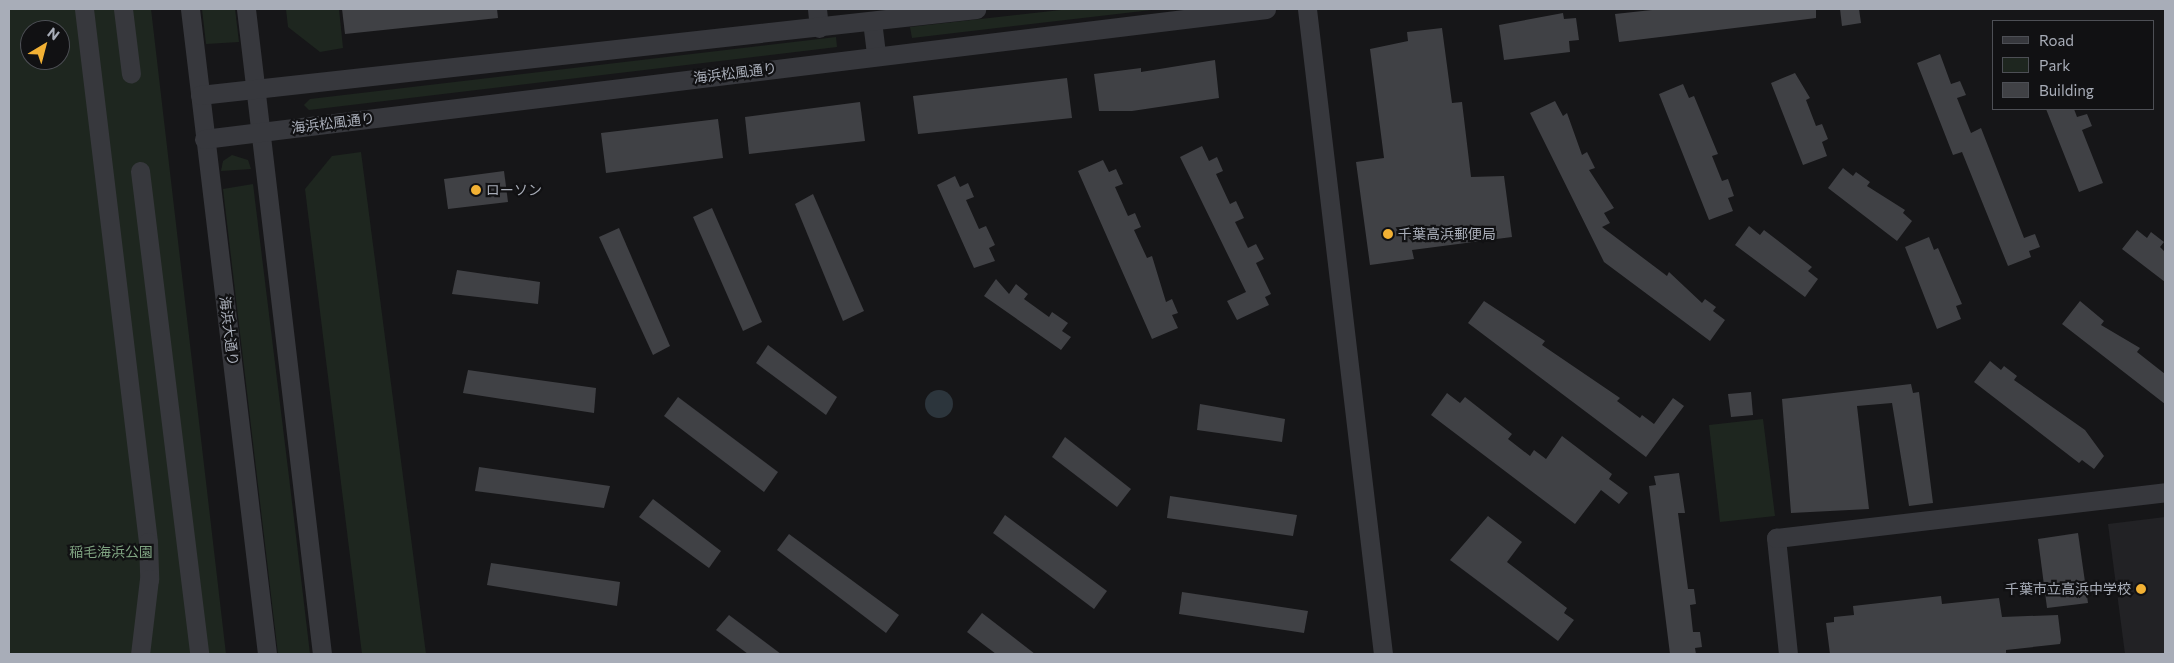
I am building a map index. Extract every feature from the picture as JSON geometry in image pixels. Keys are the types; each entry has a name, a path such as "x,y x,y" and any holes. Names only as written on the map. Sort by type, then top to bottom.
{"street":[{"path":"84,9 148,542 150,579 140,654"},
{"path":"123,9 131,74"},
{"name":"海浜大通り","path":"190,9 204,139 268,654"},
{"path":"246,9 322,654"},
{"path":"817,9 820,28"},
{"path":"200,95 820,28 976,9"},
{"name":"海浜松風通り","path":"204,139 876,55 1266,9"},
{"path":"1307,9 1383,654"},
{"path":"872,21 876,55"},
{"path":"140,171 199,654"},
{"path":"1788,654 1776,538 2165,492"}],"shaded area":[{"path":"939,390 949,394 953,404 949,414 939,418 929,414 925,404 929,394"},
{"name":"千葉市立高浜中学校","path":"2165,517 2165,654 2125,654 2108,524"}],"green space":[{"name":"稲毛海浜公園","path":"9,9 151,9 226,654 9,654"},
{"path":"202,9 235,9 239,42 206,44"},
{"path":"286,9 339,9 343,48 320,52 288,27"},
{"path":"1070,9 1160,9 912,38 910,27"},
{"path":"836,37 837,47 309,110 304,105 310,99"},
{"path":"361,152 426,654 362,654 305,189 332,156"},
{"path":"232,155 248,160 251,169 221,171 223,161"},
{"path":"253,184 310,654 278,654 223,189"},
{"path":"1763,419 1775,516 1720,522 1709,425"}],"building":[{"path":"342,9 497,9 498,18 345,34"},
{"path":"1661,9 1816,9 1816,18 1619,42 1615,14"},
{"path":"1840,9 1859,9 1861,23 1842,26"},
{"path":"1563,13 1564,19 1576,18 1579,40 1569,41 1570,52 1504,60 1499,25"},
{"path":"1442,28 1452,103 1462,102 1471,177 1504,176 1512,237 1412,250 1414,259 1370,265 1356,162 1384,158 1370,49 1408,41 1407,32"},
{"path":"1940,54 1951,84 1960,81 1966,95 1957,98 1971,133 1981,128 2024,238 2035,234 2040,247 2029,251 2031,257 2008,266 1962,152 1953,155 1917,63"},
{"path":"1215,60 1219,98 1132,111 1099,111 1094,74 1141,68 1141,72"},
{"path":"1795,73 1810,98 1806,100 1816,126 1822,124 1828,139 1822,142 1827,156 1803,165 1771,83"},
{"path":"1067,78 1072,118 918,134 913,96"},
{"path":"1683,84 1689,98 1694,96 1718,154 1712,156 1722,181 1728,179 1734,196 1728,198 1733,211 1709,220 1659,94"},
{"path":"1555,101 1563,116 1567,113 1582,155 1587,152 1595,168 1589,170 1614,208 1604,213 1610,223 1602,227 1667,276 1669,272 1702,303 1705,299 1716,307 1713,311 1725,320 1710,341 1604,262 1530,113"},
{"path":"860,102 865,141 749,154 745,117"},
{"path":"2046,110 2074,110 2077,117 2087,114 2092,126 2082,130 2103,183 2079,192"},
{"path":"718,119 723,158 606,173 601,133"},
{"path":"1202,146 1209,161 1217,157 1223,171 1216,174 1230,204 1236,201 1244,218 1235,222 1248,248 1256,244 1264,259 1256,263 1271,294 1265,297 1269,305 1237,320 1227,301 1246,292 1180,157"},
{"path":"1103,160 1109,172 1116,169 1123,184 1115,187 1128,216 1135,213 1141,227 1134,230 1147,258 1152,256 1166,302 1172,299 1178,313 1172,315 1178,328 1152,339 1078,171"},
{"path":"1843,168 1853,176 1856,172 1870,182 1867,186 1905,210 1903,213 1912,221 1897,241 1828,188"},
{"name":"ローソン","path":"504,171 508,202 448,209 444,179"},
{"path":"955,176 960,187 968,183 974,197 966,200 979,229 986,226 995,245 989,248 995,261 974,268 937,185"},
{"path":"813,194 864,311 843,321 795,204"},
{"path":"712,208 762,322 743,331 693,217"},
{"path":"1749,226 1760,235 1764,230 1812,267 1808,271 1818,279 1805,297 1735,245"},
{"path":"619,228 670,346 653,355 599,237"},
{"path":"2137,230 2147,238 2151,232 2164,242 2160,247 2165,252 2165,282 2122,249"},
{"path":"1929,237 1934,250 1938,248 1962,304 1956,306 1961,319 1937,329 1905,247"},
{"path":"457,270 540,282 538,304 452,294"},
{"path":"996,279 1009,294 1016,284 1028,294 1024,299 1049,317 1052,312 1068,323 1062,331 1071,337 1061,350 984,296"},
{"path":"1484,301 1545,341 1542,345 1620,398 1617,401 1640,418 1642,415 1654,424 1673,398 1684,406 1646,457 1468,323"},
{"path":"2080,301 2104,321 2101,325 2140,348 2137,352 2165,374 2165,404 2062,324"},
{"path":"768,345 837,397 826,415 756,363"},
{"path":"1990,361 2001,370 2004,366 2017,376 2014,380 2085,430 2104,456 2094,469 2082,460 2079,463 1974,382"},
{"path":"468,370 596,388 594,413 463,393"},
{"path":"1911,384 1913,393 1919,392 1933,503 1909,506 1892,403 1857,406 1869,509 1791,513 1782,399"},
{"path":"1751,392 1753,415 1731,417 1728,394"},
{"path":"1447,393 1460,403 1465,397 1512,434 1508,439 1530,456 1534,450 1546,459 1562,436 1612,474 1609,479 1628,493 1619,504 1601,490 1575,524 1431,415"},
{"path":"678,397 778,472 764,492 664,416"},
{"path":"1200,404 1285,419 1282,442 1197,430"},
{"path":"1065,437 1131,489 1117,507 1052,457"},
{"path":"479,467 610,486 604,508 475,491"},
{"path":"1679,473 1685,513 1678,513 1688,589 1694,589 1696,604 1690,605 1693,632 1700,632 1702,647 1695,648 1696,654 1670,654 1649,486 1656,485 1654,476"},
{"path":"1170,496 1297,515 1293,536 1167,518"},
{"path":"653,499 721,551 709,568 639,517"},
{"path":"1005,515 1107,591 1094,609 993,533"},
{"path":"1488,516 1522,542 1507,562 1567,608 1564,613 1574,620 1558,641 1450,560"},
{"path":"2078,533 2088,603 2047,608 2038,539"},
{"path":"789,534 899,615 886,633 777,550"},
{"path":"491,563 620,582 617,606 487,585"},
{"path":"1182,592 1308,611 1304,633 1179,614"},
{"path":"1941,596 1942,604 1999,598 2002,617 2058,615 2060,644 2006,650 2006,654 1830,654 1826,623 1834,622 1834,617 1854,615 1853,606"},
{"path":"982,613 1035,654 996,654 967,632"},
{"path":"729,615 781,654 748,654 716,630"}],"place":[{"name":"ローソン","path":"476,190"},
{"name":"千葉高浜郵便局","path":"1388,234"},
{"name":"千葉市立高浜中学校","path":"2141,589"}]}
